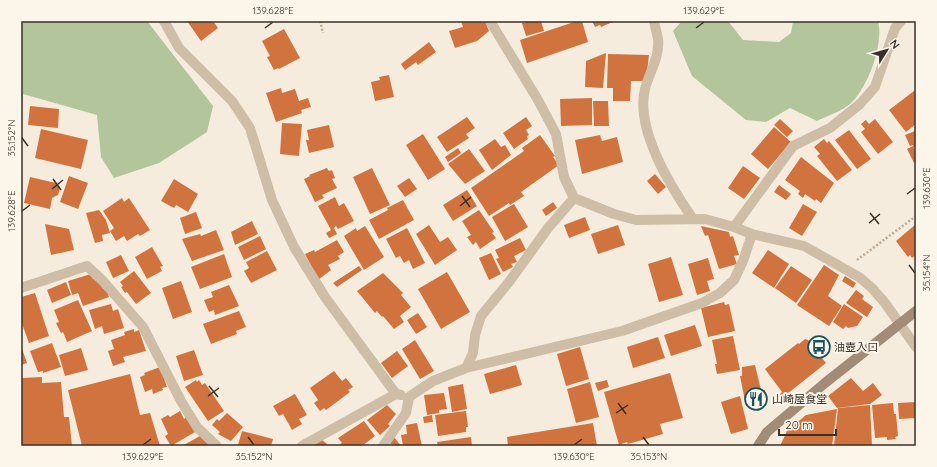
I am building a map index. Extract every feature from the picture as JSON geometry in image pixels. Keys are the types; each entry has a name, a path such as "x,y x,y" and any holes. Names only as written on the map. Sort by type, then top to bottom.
{"main road":[{"path":"758,446 767,432 916,311"}],"street":[{"path":"164,21 179,48 232,101 250,128 272,200 294,247 325,297 396,394 409,397"},
{"path":"490,21 538,100 556,134 564,177 574,198 614,214 636,220 705,219 752,234 804,246 859,278 872,288 900,323 916,347"},
{"path":"654,21 658,40 655,62 645,90 644,115 653,147 675,193 693,219"},
{"path":"734,227 793,146 830,128 860,104 875,87 895,28 901,21"},
{"path":"466,368 473,353 481,316 509,282 548,228 574,198"},
{"path":"383,446 406,413 409,397 433,381 466,368 622,331 702,303 720,293 734,280 743,261 752,234"},
{"path":"21,288 87,266 104,281 143,327 181,401 197,427 217,446"},
{"path":"302,446 396,394"}],"path":[{"path":"320,21 323,33"},
{"path":"845,270 916,216"}],"green space":[{"path":"21,21 147,21 213,106 207,132 159,163 114,178 101,157 97,115 23,94 21,127"},
{"path":"682,21 728,21 743,40 779,42 791,33 793,21 878,21 879,41 873,65 863,88 857,97 843,109 817,121 790,108 766,122 746,120 692,76 673,31"}],"building":[{"path":"187,21 213,21 218,28 201,41"},
{"path":"461,21 485,21 489,31 477,41 455,48 449,31 463,27"},
{"path":"541,21 544,31 526,36 522,23"},
{"path":"577,21 582,21 588,42 527,63 520,40"},
{"path":"592,21 615,21 601,27 600,25 595,27"},
{"path":"284,29 300,58 274,70 267,57 270,56 262,41"},
{"path":"429,42 436,52 418,65 416,62 405,70 401,64"},
{"path":"606,53 603,88 585,87 586,61"},
{"path":"608,54 649,55 646,81 631,81 630,101 613,101 613,88 607,88"},
{"path":"389,75 394,97 375,101 371,82 380,80 379,77"},
{"path":"281,88 282,93 295,89 299,101 308,98 311,107 301,110 302,113 276,122 266,93"},
{"path":"914,91 916,94 916,124 906,132 889,110"},
{"path":"592,98 592,125 561,126 560,99"},
{"path":"593,101 608,101 609,126 594,126"},
{"path":"30,106 59,109 58,128 28,125"},
{"path":"467,117 475,128 466,134 469,138 447,152 437,137"},
{"path":"526,117 532,126 526,130 529,135 527,136 528,139 514,149 503,133"},
{"path":"780,119 793,131 787,137 774,125"},
{"path":"875,119 893,142 878,154 861,132 865,129 861,124 866,120 869,124"},
{"path":"282,123 302,124 299,156 280,154"},
{"path":"329,125 334,147 309,153 306,140 309,140 307,130"},
{"path":"774,127 791,142 768,169 751,154"},
{"path":"916,128 916,148 914,148 913,145 910,146 905,135 915,131 914,129"},
{"path":"41,129 88,140 81,169 35,158"},
{"path":"849,130 871,159 857,169 835,140"},
{"path":"423,134 445,169 428,180 406,145"},
{"path":"540,135 555,156 553,157 559,165 521,192 524,196 510,205 509,203 489,216 471,188 524,151 522,148"},
{"path":"600,135 602,141 617,137 623,162 582,174 575,140"},
{"path":"495,139 501,147 505,145 511,155 492,170 479,150"},
{"path":"824,139 827,143 829,141 852,170 837,181 817,156 820,154 814,147"},
{"path":"913,146 916,153 916,162 914,163 907,149"},
{"path":"458,148 461,153 448,162 445,157"},
{"path":"469,149 485,171 465,184 448,164"},
{"path":"801,157 834,183 821,203 805,194 803,198 798,194 800,191 785,180"},
{"path":"743,166 760,178 744,199 728,188"},
{"path":"327,168 329,171 332,170 335,178 332,179 337,188 322,195 324,198 315,202 304,179 310,176 309,175"},
{"path":"372,168 390,205 370,214 353,177"},
{"path":"655,174 666,187 658,194 647,181"},
{"path":"69,176 88,183 78,209 60,202"},
{"path":"30,177 56,183 60,188 58,195 52,198 50,209 24,203"},
{"path":"409,178 417,189 405,197 397,186"},
{"path":"174,179 198,194 188,212 176,205 174,208 161,201"},
{"path":"779,185 791,194 786,200 774,192"},
{"path":"467,190 477,206 453,221 443,205"},
{"path":"335,197 339,206 344,203 354,221 338,229 336,226 334,228 337,234 329,238 326,233 331,230 318,206"},
{"path":"122,198 124,202 129,198 150,230 140,236 138,234 127,241 124,236 116,241 110,231 114,228 103,211"},
{"path":"403,200 414,220 379,239 369,220 388,210 387,208"},
{"path":"553,202 557,208 546,216 542,210"},
{"path":"514,204 528,227 505,241 492,217"},
{"path":"803,204 817,212 802,236 789,228"},
{"path":"99,210 106,220 110,233 102,235 103,241 95,243 86,213"},
{"path":"479,210 494,232 492,233 496,238 480,249 476,242 473,245 467,237 471,235 462,221"},
{"path":"196,212 202,228 185,234 180,218"},
{"path":"585,217 590,230 569,238 564,225"},
{"path":"252,221 258,234 235,245 231,232"},
{"path":"45,224 69,229 74,250 51,255"},
{"path":"916,224 916,255 912,258 910,255 908,257 896,241"},
{"path":"429,225 440,242 448,237 457,250 435,265 416,234"},
{"path":"618,225 625,245 598,254 591,234"},
{"path":"365,226 384,257 364,270 344,236 356,228 357,231"},
{"path":"701,226 729,232 730,237 733,236 739,255 734,256 737,264 719,269 708,235 705,236"},
{"path":"407,228 425,263 413,269 409,260 404,263 400,256 396,258 386,239"},
{"path":"216,230 224,250 192,261 182,239 200,234 201,236"},
{"path":"260,236 266,249 244,260 238,247"},
{"path":"520,238 526,250 514,256 517,262 511,264 513,267 503,272 496,259 499,258 495,250"},
{"path":"337,240 344,252 338,256 340,259 328,265 331,270 318,280 305,254 314,250 315,252"},
{"path":"152,247 163,266 160,267 162,271 147,279 135,257"},
{"path":"768,250 789,264 774,288 752,273"},
{"path":"267,251 277,270 251,283 244,271 249,268 246,262"},
{"path":"491,253 501,274 489,280 479,258"},
{"path":"224,254 232,277 200,289 191,267"},
{"path":"121,255 129,271 113,278 106,262"},
{"path":"671,257 683,295 659,302 648,264"},
{"path":"708,258 714,279 707,281 710,291 697,295 688,264"},
{"path":"824,265 839,275 828,296 842,306 829,326 797,305"},
{"path":"359,266 362,270 337,287 333,283"},
{"path":"791,266 812,280 796,303 775,288"},
{"path":"134,271 151,293 136,304 127,292 125,293 120,282"},
{"path":"447,272 470,312 441,329 418,289"},
{"path":"383,273 403,293 401,295 411,307 400,316 404,322 394,329 383,316 382,317 377,311 375,313 357,291"},
{"path":"91,274 93,279 97,277 103,289 106,288 109,297 83,306 78,293 72,295 68,281"},
{"path":"845,276 856,283 853,288 842,281"},
{"path":"181,281 192,312 173,319 162,288"},
{"path":"66,282 71,295 52,303 47,290"},
{"path":"229,285 239,306 215,315 214,310 209,312 204,300 213,297 211,292"},
{"path":"856,290 864,296 862,299 873,307 867,317 846,303"},
{"path":"35,293 49,336 29,343 21,321 21,297"},
{"path":"78,300 92,331 67,342 63,332 61,333 56,323 59,322 54,310"},
{"path":"724,302 725,305 729,304 735,331 708,337 701,308"},
{"path":"111,304 113,311 118,309 124,328 104,334 102,326 95,329 89,310"},
{"path":"844,304 863,317 857,326 848,328 846,326 843,329 833,322"},
{"path":"239,311 246,327 236,331 237,334 211,344 203,324"},
{"path":"418,313 427,327 416,334 407,320"},
{"path":"695,325 702,346 671,356 664,335"},
{"path":"134,329 134,332 139,330 146,351 123,357 125,362 113,366 108,351 114,349 111,340 125,335 124,332"},
{"path":"733,336 740,370 717,374 715,364 717,364 712,340"},
{"path":"658,337 665,358 633,368 627,347"},
{"path":"805,339 808,340 826,363 782,398 779,395 782,392 765,369"},
{"path":"415,340 434,371 420,379 402,349"},
{"path":"52,343 61,367 43,373 43,371 38,372 30,351"},
{"path":"21,346 27,363 21,365"},
{"path":"580,347 589,379 566,386 557,354"},
{"path":"81,348 88,370 65,376 59,355"},
{"path":"194,350 203,375 184,381 176,356"},
{"path":"397,351 408,366 392,378 381,363"},
{"path":"516,365 522,385 490,394 484,374"},
{"path":"755,365 761,390 765,390 767,402 746,406 740,376 742,376 742,367"},
{"path":"160,367 167,387 162,388 163,390 153,394 152,389 145,392 140,377 145,375 144,373"},
{"path":"334,371 342,381 346,378 353,387 348,390 350,392 326,410 324,408 320,411 314,403 318,400 310,388"},
{"path":"670,373 683,418 660,424 663,434 628,444 627,442 619,445 604,392"},
{"path":"130,374 140,415 150,413 160,446 82,446 68,390"},
{"path":"42,377 42,383 61,382 64,417 69,417 72,446 21,446 21,378"},
{"path":"851,378 863,391 873,383 882,395 870,404 837,408 828,396"},
{"path":"196,380 197,382 199,380 202,385 205,383 224,411 208,421 185,387"},
{"path":"607,380 609,387 598,391 595,383"},
{"path":"590,382 599,417 576,423 567,389"},
{"path":"463,384 467,409 452,412 448,387"},
{"path":"444,393 447,409 439,410 439,413 427,415 424,395"},
{"path":"295,394 307,415 299,419 302,424 292,430 283,414 279,416 273,406"},
{"path":"740,396 748,429 731,434 721,402"},
{"path":"916,402 916,418 899,419 898,403"},
{"path":"893,403 894,414 896,414 898,436 895,437 896,439 887,440 887,437 875,438 872,405"},
{"path":"387,405 396,414 388,424 390,426 380,435 367,420"},
{"path":"870,405 872,446 834,446 838,408"},
{"path":"837,409 832,446 780,446 787,431 806,415"},
{"path":"180,411 184,419 186,417 195,432 171,446 165,436 168,434 161,419 168,415 170,417"},
{"path":"466,411 468,427 466,427 466,432 438,436 435,415"},
{"path":"227,413 243,427 231,441 218,434 220,432 212,425 217,419 219,421"},
{"path":"432,415 433,422 424,423 423,417"},
{"path":"364,421 375,436 362,446 341,446 340,444 342,443 338,438"},
{"path":"417,423 422,446 403,446 401,435 407,434 406,425"},
{"path":"593,423 597,446 508,446 507,437"},
{"path":"242,431 273,439 271,446 238,445"},
{"path":"200,436 211,446 182,446"},
{"path":"394,437 401,446 390,444"},
{"path":"471,437 472,446 438,446 437,442"},
{"path":"320,438 327,444 326,446 313,446"}],"place":[{"name":"油壺入口","path":"819,347"},
{"name":"山崎屋食堂","path":"756,399"}]}
